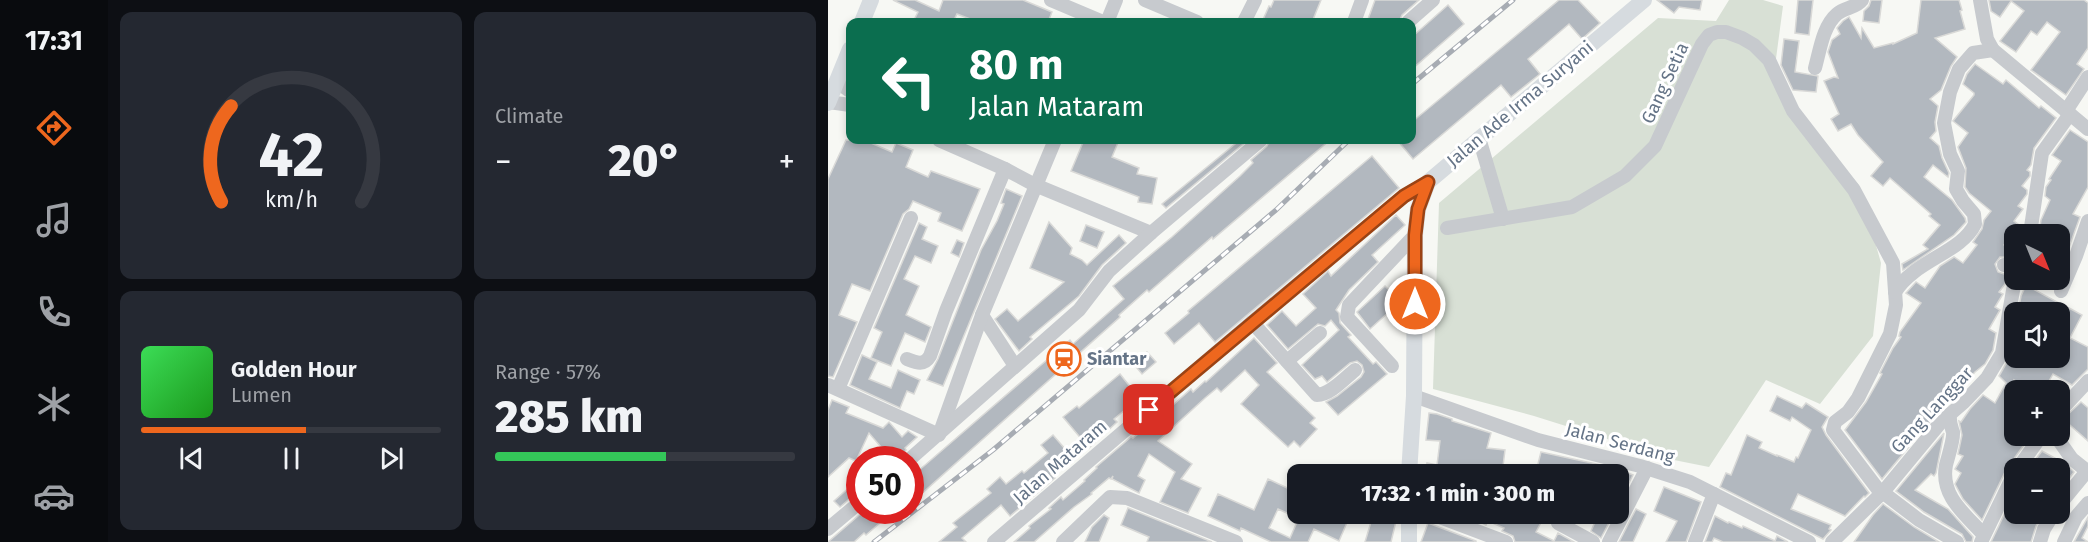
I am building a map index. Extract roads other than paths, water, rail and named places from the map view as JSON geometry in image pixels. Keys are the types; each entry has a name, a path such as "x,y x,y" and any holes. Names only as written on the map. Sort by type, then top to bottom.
{"main road":[{"path":"864,18 871,0"},
{"name":"Jalan Ade Irma Suryani","path":"1410,464 1414,396 1415,235 1418,209 1428,182 1644,0"},
{"path":"834,95 846,60"},
{"path":"1409,524 1409,542"}],"street":[{"path":"1051,0 1095,18"},
{"path":"1107,18 1116,0"},
{"path":"1145,0 1188,18"},
{"path":"1246,18 1255,0"},
{"path":"1355,18 1362,0"},
{"path":"1412,18 1432,0"},
{"path":"1815,68 1830,21 1838,13 1857,6 1862,0"},
{"path":"1980,0 1987,39 1993,50 2088,129"},
{"name":"Gang Setia","path":"1447,228 1572,207 1624,176 1655,146 1702,44 1709,35 1726,32 1754,45 1769,60 1793,111 1854,190 1893,263 1896,305 1890,334 1858,398 1848,412 1833,425 1833,430 1877,488 1919,520 1957,542"},
{"path":"1895,292 1901,282 1911,273 1959,243 1975,224 1974,214 1956,189 1958,171 1950,154 1944,123 1950,92 1959,69 1973,53 1993,50"},
{"path":"2031,224 2042,153 2088,77"},
{"path":"1479,138 1503,219"},
{"path":"948,144 1035,185 1151,233"},
{"path":"939,435 982,315 1053,144"},
{"path":"924,447 1079,310 1109,271 1256,144"},
{"path":"907,359 922,363 926,362 930,356 946,311 1005,169"},
{"name":"Jalan Mataram","path":"994,542 1252,322 1404,196 1428,182"},
{"path":"911,218 833,387 939,435"},
{"path":"2061,291 2088,221"},
{"path":"1392,366 1347,317 1347,310 1349,305 1415,235"},
{"name":"Gang Langgar","path":"1832,542 1883,492 1941,422 1987,378 2002,353 2013,290"},
{"path":"982,315 1015,366"},
{"path":"1252,322 1317,395 1322,396 1354,370"},
{"path":"1287,361 1320,333"},
{"path":"2070,403 2086,389"},
{"name":"Jalan Serdang","path":"1414,396 1538,440 1647,468 1690,482 1800,540"},
{"path":"1950,414 1949,422 1953,434 1944,476 1946,489 1982,539 2004,494"},
{"path":"2063,446 2072,459 2087,470 2070,491"},
{"path":"1609,542 1647,468"},
{"path":"1695,542 1714,494"},
{"path":"1063,542 1110,497 1127,498 1236,542"},
{"path":"2064,542 2076,517 2088,503"},
{"path":"828,529 846,514"},
{"path":"1458,524 1506,542"},
{"path":"1560,524 1593,542"},
{"path":"2042,541 2047,524"}],"railway":[{"path":"1416,81 1513,0"},
{"path":"874,542 993,450 1276,210 1345,144"}],"place":[{"name":"Siantar","path":"1064,359"}]}
